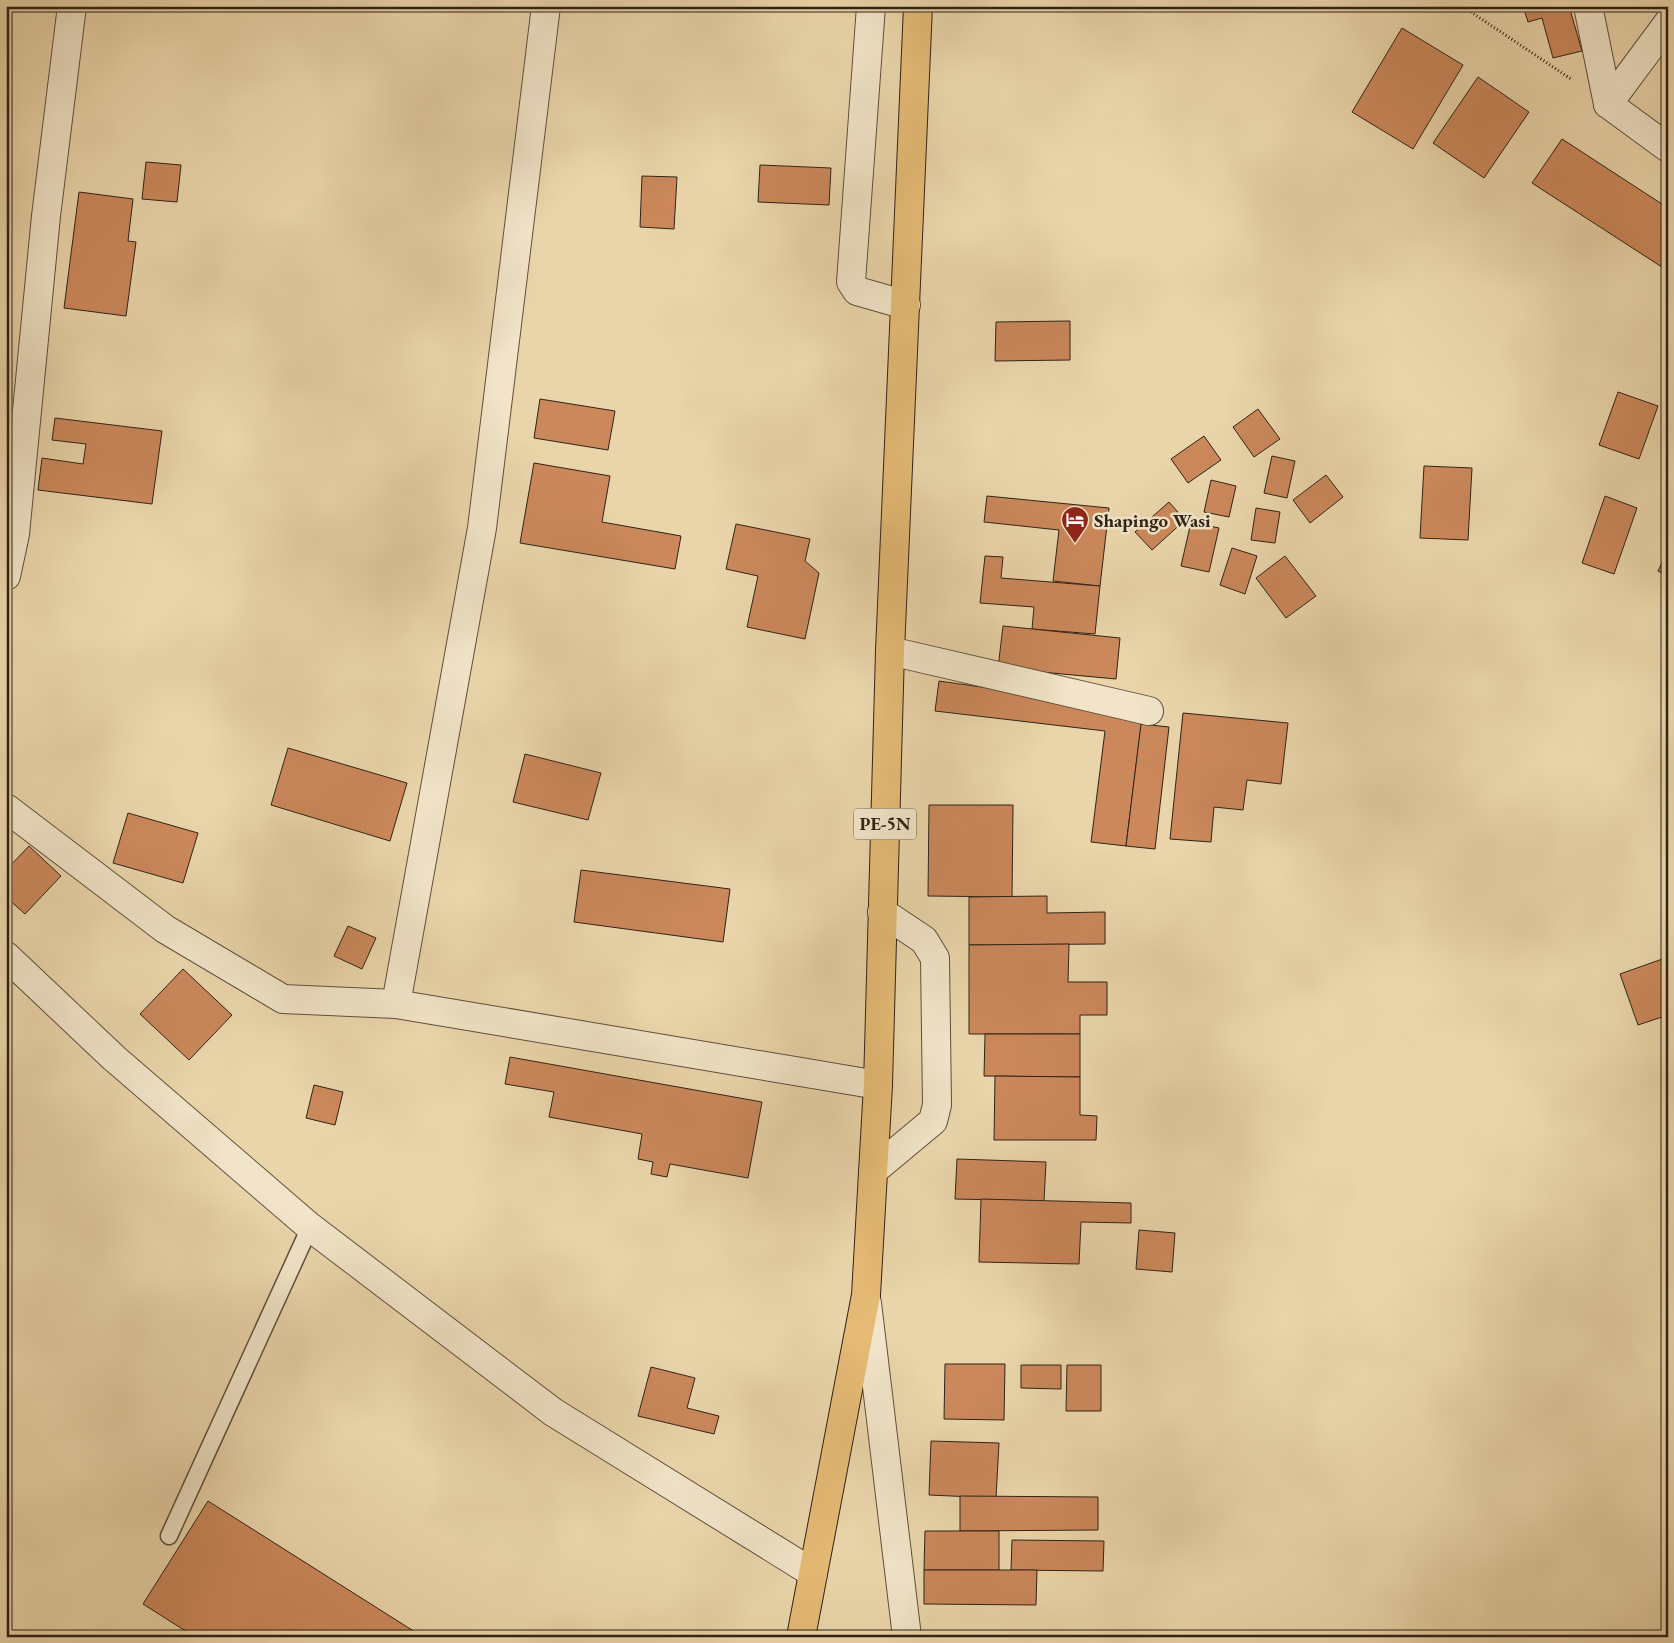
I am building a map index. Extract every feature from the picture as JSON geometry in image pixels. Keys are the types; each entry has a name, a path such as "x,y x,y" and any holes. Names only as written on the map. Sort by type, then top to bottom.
{"highway":[{"name":"PE-5N","path":"801,1637 866,1294 878,1086 890,651 918,6"}],"street":[{"path":"6,576 15,534 46,216 72,6"},
{"path":"396,1004 482,528 546,6"},
{"path":"871,6 851,282 857,291 906,304"},
{"path":"1588,6 1608,104 1668,148"},
{"path":"1608,104 1668,23"},
{"path":"890,651 1149,711"},
{"path":"6,808 165,930 284,999 396,1004 878,1086"},
{"path":"873,1170 933,1121 938,1105 935,958 924,940 882,912"},
{"path":"6,956 114,1058 310,1227 554,1412 813,1573"},
{"path":"866,1294 907,1637"}],"lane":[{"path":"169,1536 310,1227"}],"path":[{"path":"1462,6 1608,104"}],"building":[{"path":"1523,6 1569,6 1582,51 1553,58 1542,18 1528,22"},
{"path":"1402,28 1463,65 1413,149 1352,112"},
{"path":"1478,77 1529,112 1484,178 1433,143"},
{"path":"1562,139 1668,208 1668,271 1532,183"},
{"path":"146,162 181,165 177,202 142,199"},
{"path":"760,165 831,168 829,205 758,202"},
{"path":"642,176 677,177 674,229 640,227"},
{"path":"79,192 133,199 128,241 136,242 126,316 64,308"},
{"path":"1070,321 1070,360 995,361 996,322"},
{"path":"1618,392 1658,406 1639,459 1599,445"},
{"path":"540,399 615,411 608,450 534,438"},
{"path":"1258,409 1280,439 1254,457 1233,427"},
{"path":"55,418 162,431 152,504 38,490 42,458 83,464 86,444 52,440"},
{"path":"1204,436 1221,460 1188,483 1171,459"},
{"path":"1272,456 1295,461 1287,498 1264,493"},
{"path":"534,463 610,476 602,522 681,536 675,569 520,543"},
{"path":"1424,466 1472,468 1468,540 1420,538"},
{"path":"1326,475 1343,497 1310,523 1293,500"},
{"path":"1211,480 1236,486 1229,517 1204,512"},
{"path":"987,496 1109,508 1100,586 1053,581 1059,530 984,522"},
{"path":"1605,496 1637,508 1614,574 1582,563"},
{"path":"1169,502 1185,520 1152,550 1135,532"},
{"path":"1256,508 1280,512 1275,543 1251,540"},
{"path":"1191,522 1219,528 1209,572 1181,566"},
{"path":"736,524 810,539 805,561 819,573 805,639 747,627 758,576 726,569"},
{"path":"1232,548 1257,556 1245,594 1220,585"},
{"path":"1668,550 1668,576 1658,571"},
{"path":"985,556 1003,557 1001,578 1100,586 1095,634 1032,629 1034,607 980,603"},
{"path":"1285,556 1316,596 1286,618 1256,578"},
{"path":"1003,626 1120,638 1116,679 998,668"},
{"path":"939,681 1143,710 1126,846 1091,842 1105,731 935,711"},
{"path":"1183,713 1288,723 1281,784 1247,780 1243,810 1214,807 1211,842 1170,839"},
{"path":"1141,724 1169,727 1155,849 1126,846"},
{"path":"288,748 407,783 390,841 271,805"},
{"path":"525,754 601,773 588,820 513,802"},
{"path":"929,805 1013,805 1012,897 928,896"},
{"path":"128,813 198,833 183,883 113,863"},
{"path":"29,846 61,876 25,914 6,897 6,870"},
{"path":"581,870 730,889 723,942 574,922"},
{"path":"1047,896 1047,913 1105,912 1105,944 969,945 969,897"},
{"path":"348,926 376,938 362,969 334,956"},
{"path":"1069,944 1068,982 1107,982 1107,1015 1080,1015 1080,1034 969,1034 969,945"},
{"path":"1668,957 1668,1015 1638,1025 1620,974"},
{"path":"183,969 232,1015 189,1060 140,1014"},
{"path":"985,1034 1080,1034 1080,1077 984,1076"},
{"path":"510,1057 762,1102 748,1178 670,1164 667,1177 651,1174 653,1162 638,1159 642,1134 549,1117 554,1092 505,1084"},
{"path":"995,1076 1080,1077 1080,1115 1097,1116 1096,1140 994,1140"},
{"path":"314,1085 343,1092 335,1125 306,1118"},
{"path":"957,1159 1046,1162 1044,1201 955,1199"},
{"path":"981,1199 1131,1203 1131,1223 1081,1222 1079,1264 979,1262"},
{"path":"1139,1230 1175,1233 1172,1272 1136,1269"},
{"path":"945,1364 1005,1364 1004,1420 944,1419"},
{"path":"1021,1365 1061,1365 1061,1389 1021,1388"},
{"path":"1067,1365 1101,1365 1101,1411 1066,1411"},
{"path":"651,1367 695,1378 687,1408 719,1416 714,1434 638,1416"},
{"path":"931,1441 999,1443 996,1498 929,1495"},
{"path":"960,1496 1098,1497 1098,1530 960,1531"},
{"path":"208,1501 423,1637 195,1637 143,1604"},
{"path":"925,1531 999,1531 999,1570 924,1570"},
{"path":"1012,1540 1104,1541 1103,1571 1011,1570"},
{"path":"924,1570 1037,1570 1036,1605 924,1604"}],"place":[{"name":"Shapingo Wasi","path":"1075,544"}]}
